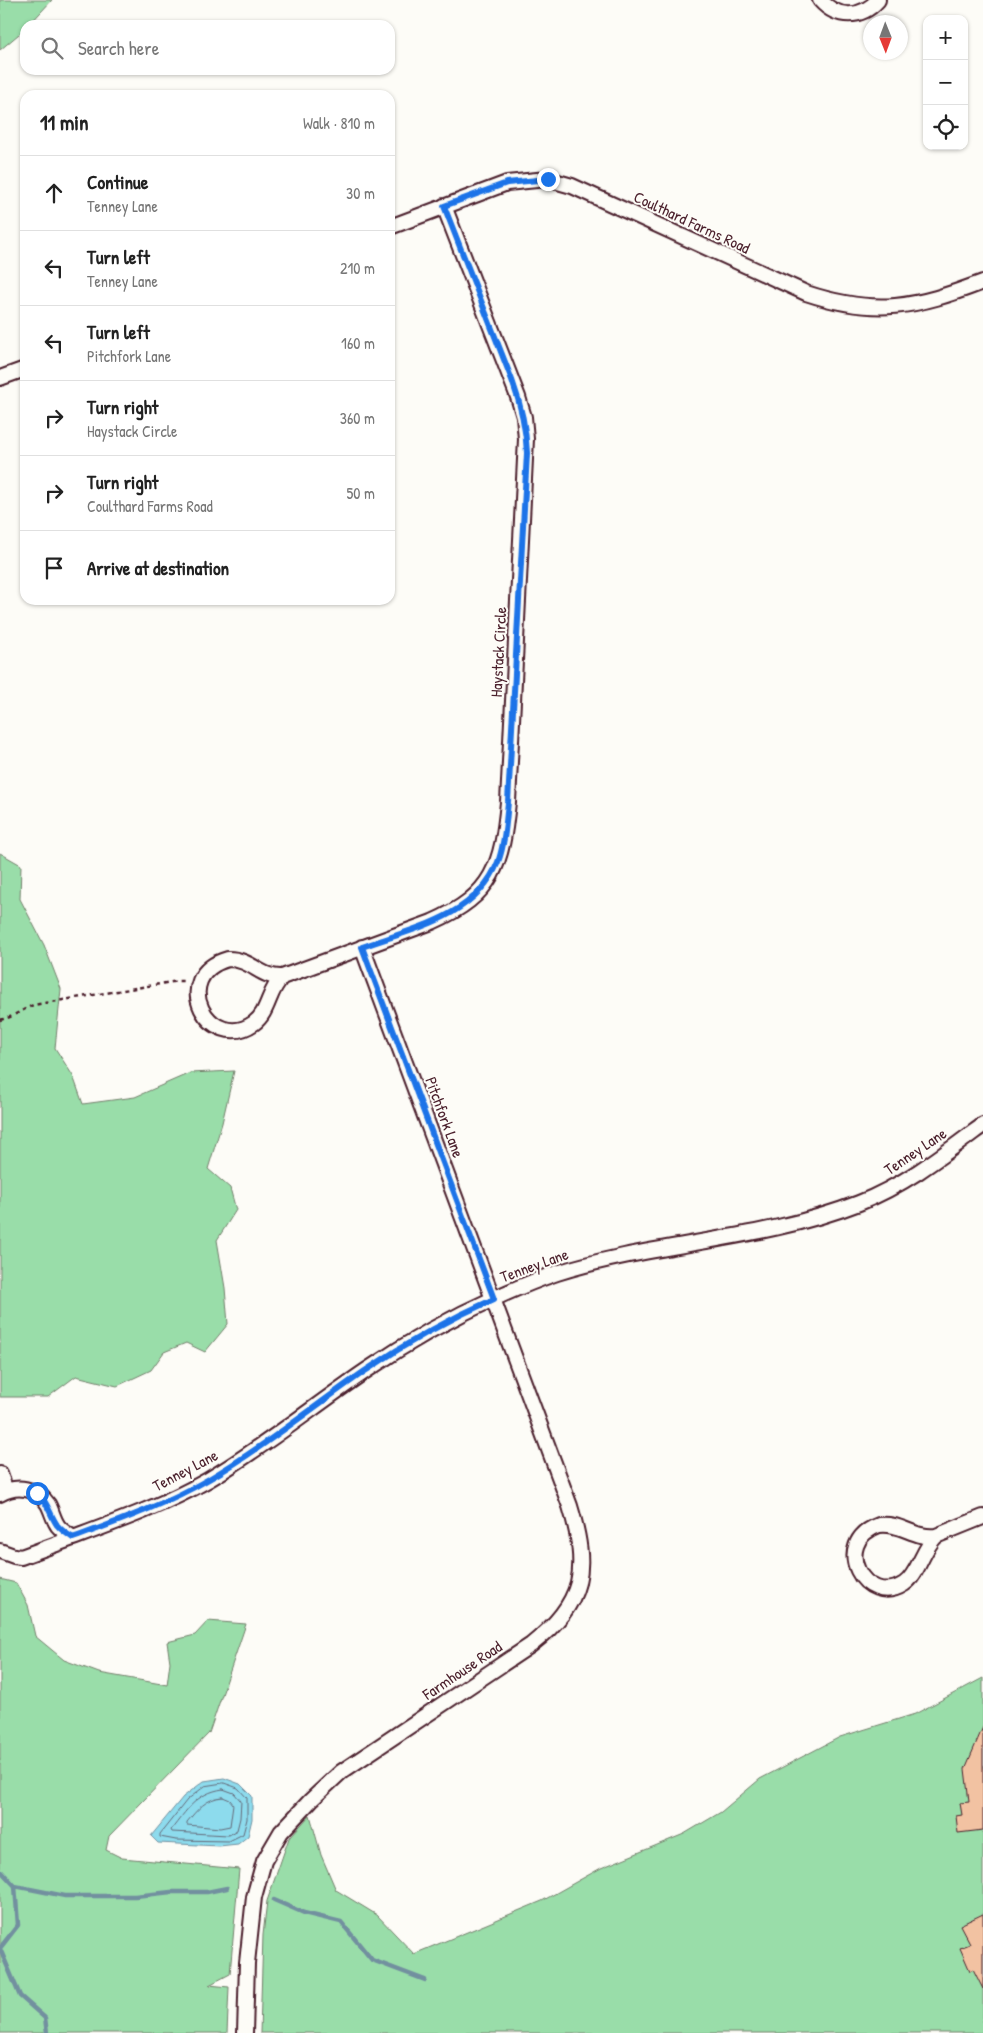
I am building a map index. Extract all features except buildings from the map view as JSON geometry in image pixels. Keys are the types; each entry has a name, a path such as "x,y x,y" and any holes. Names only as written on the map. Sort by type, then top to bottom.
{"street":[{"path":"820,0 837,13 848,15 860,14 878,0"},
{"name":"Coulthard Farms Road","path":"395,225 507,183 548,179 572,186 806,293 840,303 873,308 906,305 939,298 983,282"},
{"name":"Haystack Circle","path":"282,978 445,916 477,895 498,863 506,818 527,453 526,429 522,409 512,380 444,206"},
{"path":"0,378 20,370"},
{"name":"Pitchfork Lane","path":"362,947 494,1299"},
{"path":"228,959 246,962 266,975 282,978 271,991 259,1018 249,1025 238,1029 219,1027 205,1016 198,999 199,984 202,976 211,966 228,959"},
{"name":"Tenney Lane","path":"0,1551 21,1557 131,1516 202,1484 262,1446 399,1349 426,1332 494,1299 555,1274 585,1265 766,1230 812,1220 838,1211 902,1183 983,1125"},
{"name":"Farmhouse Road","path":"245,2033 248,1947 254,1897 264,1861 281,1832 310,1800 349,1767 538,1639 563,1614 576,1588 580,1570 580,1542 494,1299"},
{"path":"0,1474 3,1492 24,1488 37,1493 47,1503 56,1524 73,1538"},
{"path":"936,1536 929,1544 913,1575 898,1587 885,1589 872,1586 862,1578 856,1566 854,1553 858,1541 872,1527 892,1525 926,1538 936,1536 983,1517"}],"path":[{"path":"0,1020 33,1005 178,980 199,984"}],"green space":[{"path":"0,0 52,0 34,20 20,20 20,33 0,50"},
{"path":"0,853 21,865 20,899 44,945 61,989 55,1048 73,1076 83,1104 135,1097 190,1073 234,1071 222,1123 208,1169 230,1188 236,1210 217,1240 225,1288 228,1324 205,1352 186,1343 164,1352 151,1370 117,1386 76,1376 48,1397 0,1397"},
{"path":"0,1579 16,1583 28,1605 35,1636 64,1660 99,1673 167,1685 170,1662 167,1642 195,1635 208,1621 246,1624 209,1733 109,1836 106,1850 122,1858 239,1869 230,1974 209,1985 229,1987 227,2033 0,2033"},
{"path":"983,1678 983,2033 260,2033 263,1935 267,1901 289,1838 310,1815 321,1855 336,1890 377,1915 414,1954 542,1901 601,1868 684,1834 721,1812 760,1779 840,1737 915,1714"}],"water":[{"path":"224,1778 240,1784 252,1796 252,1819 248,1836 238,1844 219,1846 158,1843 151,1836 183,1797 204,1781"}],"waterway":[{"path":"0,1870 15,1886 18,1925 0,1948"},
{"path":"15,1886 65,1896 135,1896 171,1892 207,1892 227,1888"},
{"path":"274,1900 304,1913 341,1922 372,1960 425,1980"},
{"path":"0,1949 20,1996 45,2018 47,2033"}],"route":[{"path":"37,1493 47,1503 56,1524 73,1538 131,1516 186,1492 210,1479 262,1446 366,1370 399,1349 456,1316 494,1299 362,947 432,922 456,910 477,895 490,879 500,856 508,802 527,453 526,429 522,409 512,380 444,206 507,183 521,180 548,179"}]}
